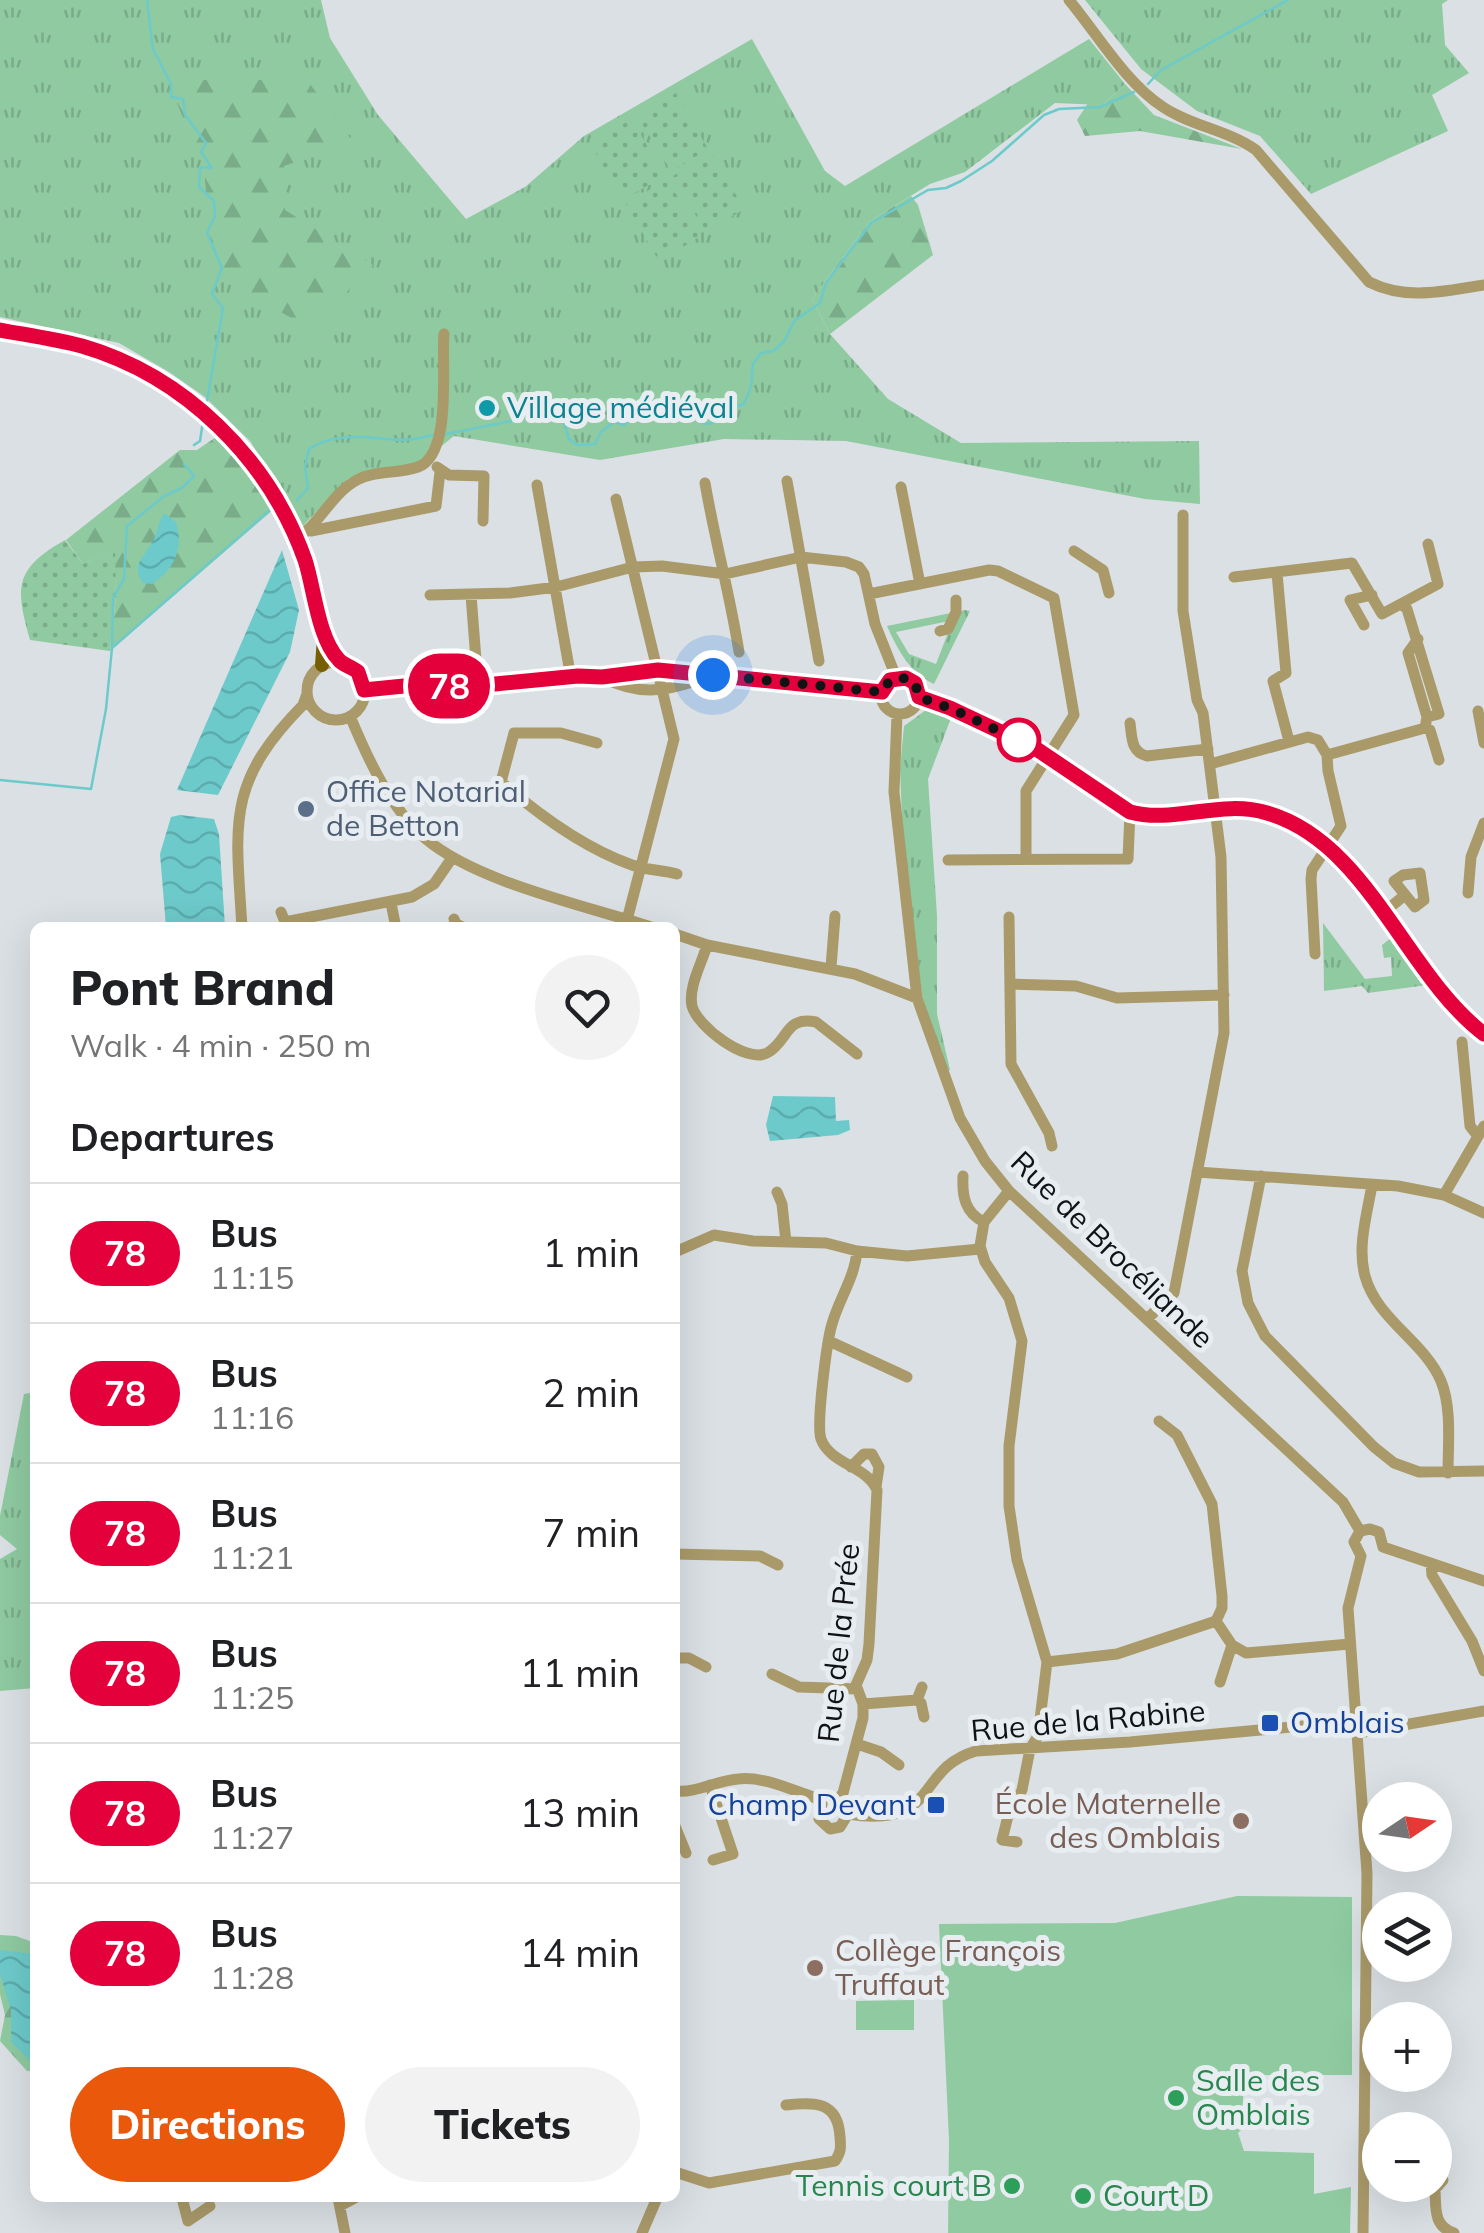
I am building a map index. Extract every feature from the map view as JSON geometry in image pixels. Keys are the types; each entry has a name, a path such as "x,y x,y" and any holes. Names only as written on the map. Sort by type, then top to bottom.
{"main road":[{"path":"0,330 84,347 130,364 163,382 222,429 304,535 324,632 322,665"},
{"path":"324,632 340,662"}],"street":[{"path":"1069,0 1144,92 1166,109 1240,139 1256,150 1369,282 1386,291 1414,295 1484,285"},
{"path":"424,464 445,406 444,334"},
{"path":"304,535 340,492 362,477 424,464 433,464 449,475 484,476 484,521"},
{"path":"304,535 438,504 440,472"},
{"path":"786,481 819,660"},
{"path":"705,484 739,652"},
{"path":"537,485 569,668"},
{"path":"902,487 920,584"},
{"path":"616,499 674,739 627,920"},
{"path":"1146,1320 1174,1293 1224,1033 1221,858 1208,749 1183,612 1183,515"},
{"path":"1234,577 1352,562 1382,614 1438,584 1428,544"},
{"path":"1074,552 1103,570 1108,593"},
{"path":"430,595 556,587 632,568 662,566 724,574 801,557 828,559 859,566 864,574 875,624 896,677"},
{"path":"869,594 998,571 1054,598 1074,714 1026,791 1026,859"},
{"path":"1277,573 1286,674 1273,681 1289,741"},
{"path":"471,595 476,660"},
{"path":"1364,625 1350,600 1372,595"},
{"path":"940,631 948,629 956,612 956,600"},
{"path":"1328,755 1426,723 1439,714 1418,639 1407,608 1401,604"},
{"path":"242,922 238,834 243,791 255,763 286,724 304,704 310,677 322,665 340,662 358,672 363,700 350,716 304,714 286,724"},
{"path":"364,690 602,677 658,670 882,692"},
{"path":"602,677 616,684 664,692 713,675"},
{"path":"919,697 909,712 897,714 885,706 882,692 884,685 896,677 911,680 919,697 1048,755 1130,812 1214,808 1266,812 1293,823 1327,846 1459,1011 1484,1034"},
{"path":"307,694 318,713"},
{"path":"1478,711 1484,743"},
{"name":"Rue de Brocéliande","path":"897,714 894,792 917,998 960,1118 985,1161 1009,1191 1343,1502 1360,1532"},
{"path":"350,716 405,817 424,838 452,858 493,875 634,922"},
{"path":"1426,723 1439,760"},
{"path":"1130,724 1139,754 1208,749"},
{"path":"597,743 561,733 514,733 501,782 532,808 597,849 677,874"},
{"path":"1210,764 1308,736 1318,740 1328,755 1341,826 1310,878 1314,954"},
{"path":"948,860 1128,860 1130,812"},
{"path":"1468,893 1470,856 1484,823"},
{"path":"308,922 391,902 430,888 452,858"},
{"path":"1383,913 1405,895"},
{"path":"391,902 395,922"},
{"path":"281,912 285,922"},
{"path":"830,968 835,916"},
{"path":"1009,918 1010,1064 1049,1132 1052,1146"},
{"path":"680,936 707,945 863,976 917,998"},
{"path":"707,945 692,1000 694,1012 745,1054 766,1053 792,1024 809,1020 857,1054"},
{"path":"1010,984 1076,986 1117,998 1224,995"},
{"path":"680,1000 692,1000"},
{"path":"1444,1195 1480,1130 1470,1126 1462,1042"},
{"path":"1197,1172 1398,1186 1444,1195 1484,1213"},
{"path":"963,1176 968,1211 984,1222"},
{"path":"1261,1176 1242,1271 1255,1320 1278,1349 1384,1455 1409,1470 1484,1471"},
{"path":"1372,1185 1362,1252 1366,1280 1379,1305 1426,1356 1442,1384 1448,1415 1448,1472"},
{"path":"1009,1191 984,1222 980,1250 1009,1298 1022,1340 1009,1446 1008,1492 1018,1560 1047,1662 1038,1736 1002,1840 1017,1842"},
{"path":"778,1192 786,1242"},
{"path":"680,1249 708,1235 752,1242 826,1243 857,1251 926,1256 980,1250"},
{"name":"Rue de la Prée","path":"857,1251 856,1266 833,1320 820,1432 829,1452 871,1480 876,1488"},
{"path":"829,1341 908,1376"},
{"path":"1047,1662 1117,1654 1216,1621 1222,1596 1213,1508 1177,1435 1159,1421"},
{"name":"Rue de la Prée","path":"837,1800 857,1744 863,1704 857,1689 869,1644 869,1602 876,1555 879,1467 872,1454 864,1454 851,1466"},
{"path":"1363,2233 1367,1873 1349,1595 1361,1556 1354,1542 1360,1532 1370,1528 1379,1532 1384,1547"},
{"path":"1361,1556 1375,1557 1384,1547"},
{"path":"1384,1547 1484,1580"},
{"path":"680,1554 760,1556 778,1565"},
{"path":"1431,1563 1432,1575 1472,1641 1484,1671"},
{"path":"1216,1621 1232,1645 1246,1653 1350,1644"},
{"path":"1220,1682 1232,1645"},
{"path":"680,1658 706,1667"},
{"path":"772,1674 785,1684 799,1687 857,1689"},
{"path":"863,1704 919,1693 924,1718"},
{"name":"Rue de la Rabine","path":"848,1814 895,1816 920,1801 959,1758 976,1751 1357,1727 1484,1711"},
{"path":"857,1744 881,1752 899,1765"},
{"path":"680,1791 755,1778 816,1798 822,1804"},
{"path":"710,1785 733,1854 714,1860"},
{"path":"837,1800 842,1803 848,1814 844,1824 830,1828 819,1818 822,1804 837,1800"},
{"path":"680,1838 686,1853"},
{"path":"680,2173 713,2183 836,2159 840,2152 840,2128 833,2113 815,2103 786,2104"},
{"path":"183,2202 188,2220 210,2206"},
{"path":"339,2202 345,2233"},
{"path":"642,2233 655,2202"},
{"path":"1435,2202 1439,2224 1454,2233"}],"green space":[{"path":"0,0 321,0 330,38 378,115 466,219 525,187 584,136 752,39 825,171 845,186 1089,39 1125,84 1103,105 1055,103 965,172 930,184 870,221 812,299 830,334 888,399 961,443 1199,441 1200,504 1145,499 846,441 724,439 600,460 454,436 419,464 374,469 348,479 303,526 250,441 205,397 169,372 119,343 0,317"},
{"path":"1085,0 1448,0 1442,4 1445,45 1469,73 1432,95 1448,131 1311,194 1260,136 1197,111 1141,69"},
{"path":"203,80 307,80 353,142 284,166 285,210 373,265 311,329 213,274 204,168 172,91"},
{"path":"1125,84 1154,115 1242,149 1140,131 1085,136 1077,120 1088,103 1103,105"},
{"path":"676,93 708,149 671,172 637,115"},
{"path":"632,119 664,176 623,200 590,143"},
{"path":"712,154 744,209 706,233 673,176"},
{"path":"667,179 701,236 659,261 626,204"},
{"path":"911,196 918,205 933,255 830,334 812,299 870,221"},
{"path":"219,435 256,477 274,509 110,651 116,597 114,549 83,564 66,540 180,450 197,450"},
{"path":"65,540 83,564 115,548 116,597 110,651 30,640 22,606 23,581 36,560"},
{"path":"970,611 934,684 911,667 887,626 951,613 949,621 896,632 909,654 936,664 956,612"},
{"path":"926,710 951,718 928,779 937,916 937,1014 950,1070 947,1071 922,996 902,820 900,768 904,726"},
{"path":"1323,923 1365,979 1392,976 1391,957 1384,958 1382,945 1391,938 1427,985 1368,993 1362,986 1324,991"},
{"path":"30,1393 30,1688 0,1691 0,1559 17,1549 0,1535 0,1516 24,1394"},
{"path":"1237,1896 1352,1897 1352,2075 1244,2075 1242,2129 1238,2133 1244,2151 1314,2153 1314,2194 1351,2187 1350,2233 948,2233 949,2140 939,1924 1115,1923"},
{"path":"0,1935 30,1941 30,2071 0,2041 5,2015 0,1994"},
{"path":"914,2000 914,2030 856,2030 856,2001"}],"water":[{"path":"164,513 176,522 176,557 160,578 152,584 143,583 139,565"},
{"path":"282,550 299,610 290,652 218,795 177,790"},
{"path":"171,817 214,819 219,834 225,922 166,922 160,854"},
{"path":"773,1096 835,1097 836,1121 849,1120 850,1130 838,1135 770,1141 766,1125"},
{"path":"0,1950 30,1953 30,2061 11,2042 11,2010 0,1974"}],"waterway":[{"path":"147,0 153,49 171,84 171,97 183,99 185,115 206,143 201,152 212,168 200,167 199,187 214,201 215,216 207,233 222,268 212,294 223,308 207,401"},
{"path":"1148,84 1161,70 1288,0"},
{"path":"548,412 562,417 569,439 577,445 595,444 601,432 614,422 624,425 659,410 664,401 675,395 693,417 704,424 712,423 724,410 744,404 751,387 753,364 761,353 774,351 785,340 794,321 820,303 826,283 871,223 928,190 961,181 992,161 1044,115 1059,109 1100,107 1134,92"},
{"path":"442,435 511,421 520,413 545,411"},
{"path":"194,445 200,441 203,421"},
{"path":"297,500 308,488 305,467 309,449 320,443 343,438 402,440 434,435"},
{"path":"112,647 113,598 124,579 127,526 194,476 184,464"},
{"path":"0,780 91,789 106,709 112,648 271,509"}],"bus line":[{"name":"78","path":"0,330 84,347 130,364 163,382 222,429 275,497 306,562 324,632 340,662 358,672 364,690 602,677 658,670 882,692 890,680 906,678 915,683 919,697 1035,748 1130,812 1249,808 1302,828 1338,857 1459,1011 1484,1034"}],"place":[{"name":"Village médiéval","path":"487,408"},
{"name":"Office Notarial de Betton","path":"306,809"},
{"name":"Omblais","path":"1270,1723"},
{"name":"Champ Devant","path":"936,1805"},
{"name":"École Maternelle des Omblais","path":"1241,1821"},
{"name":"Collège François Truffaut","path":"815,1968"},
{"name":"Salle des Omblais","path":"1176,2098"},
{"name":"Tennis court B","path":"1012,2186"},
{"name":"Court D","path":"1083,2196"}],"route":[{"path":"713,675 882,692 890,680 906,678 915,683 919,697 1035,748 1019,740"}]}
